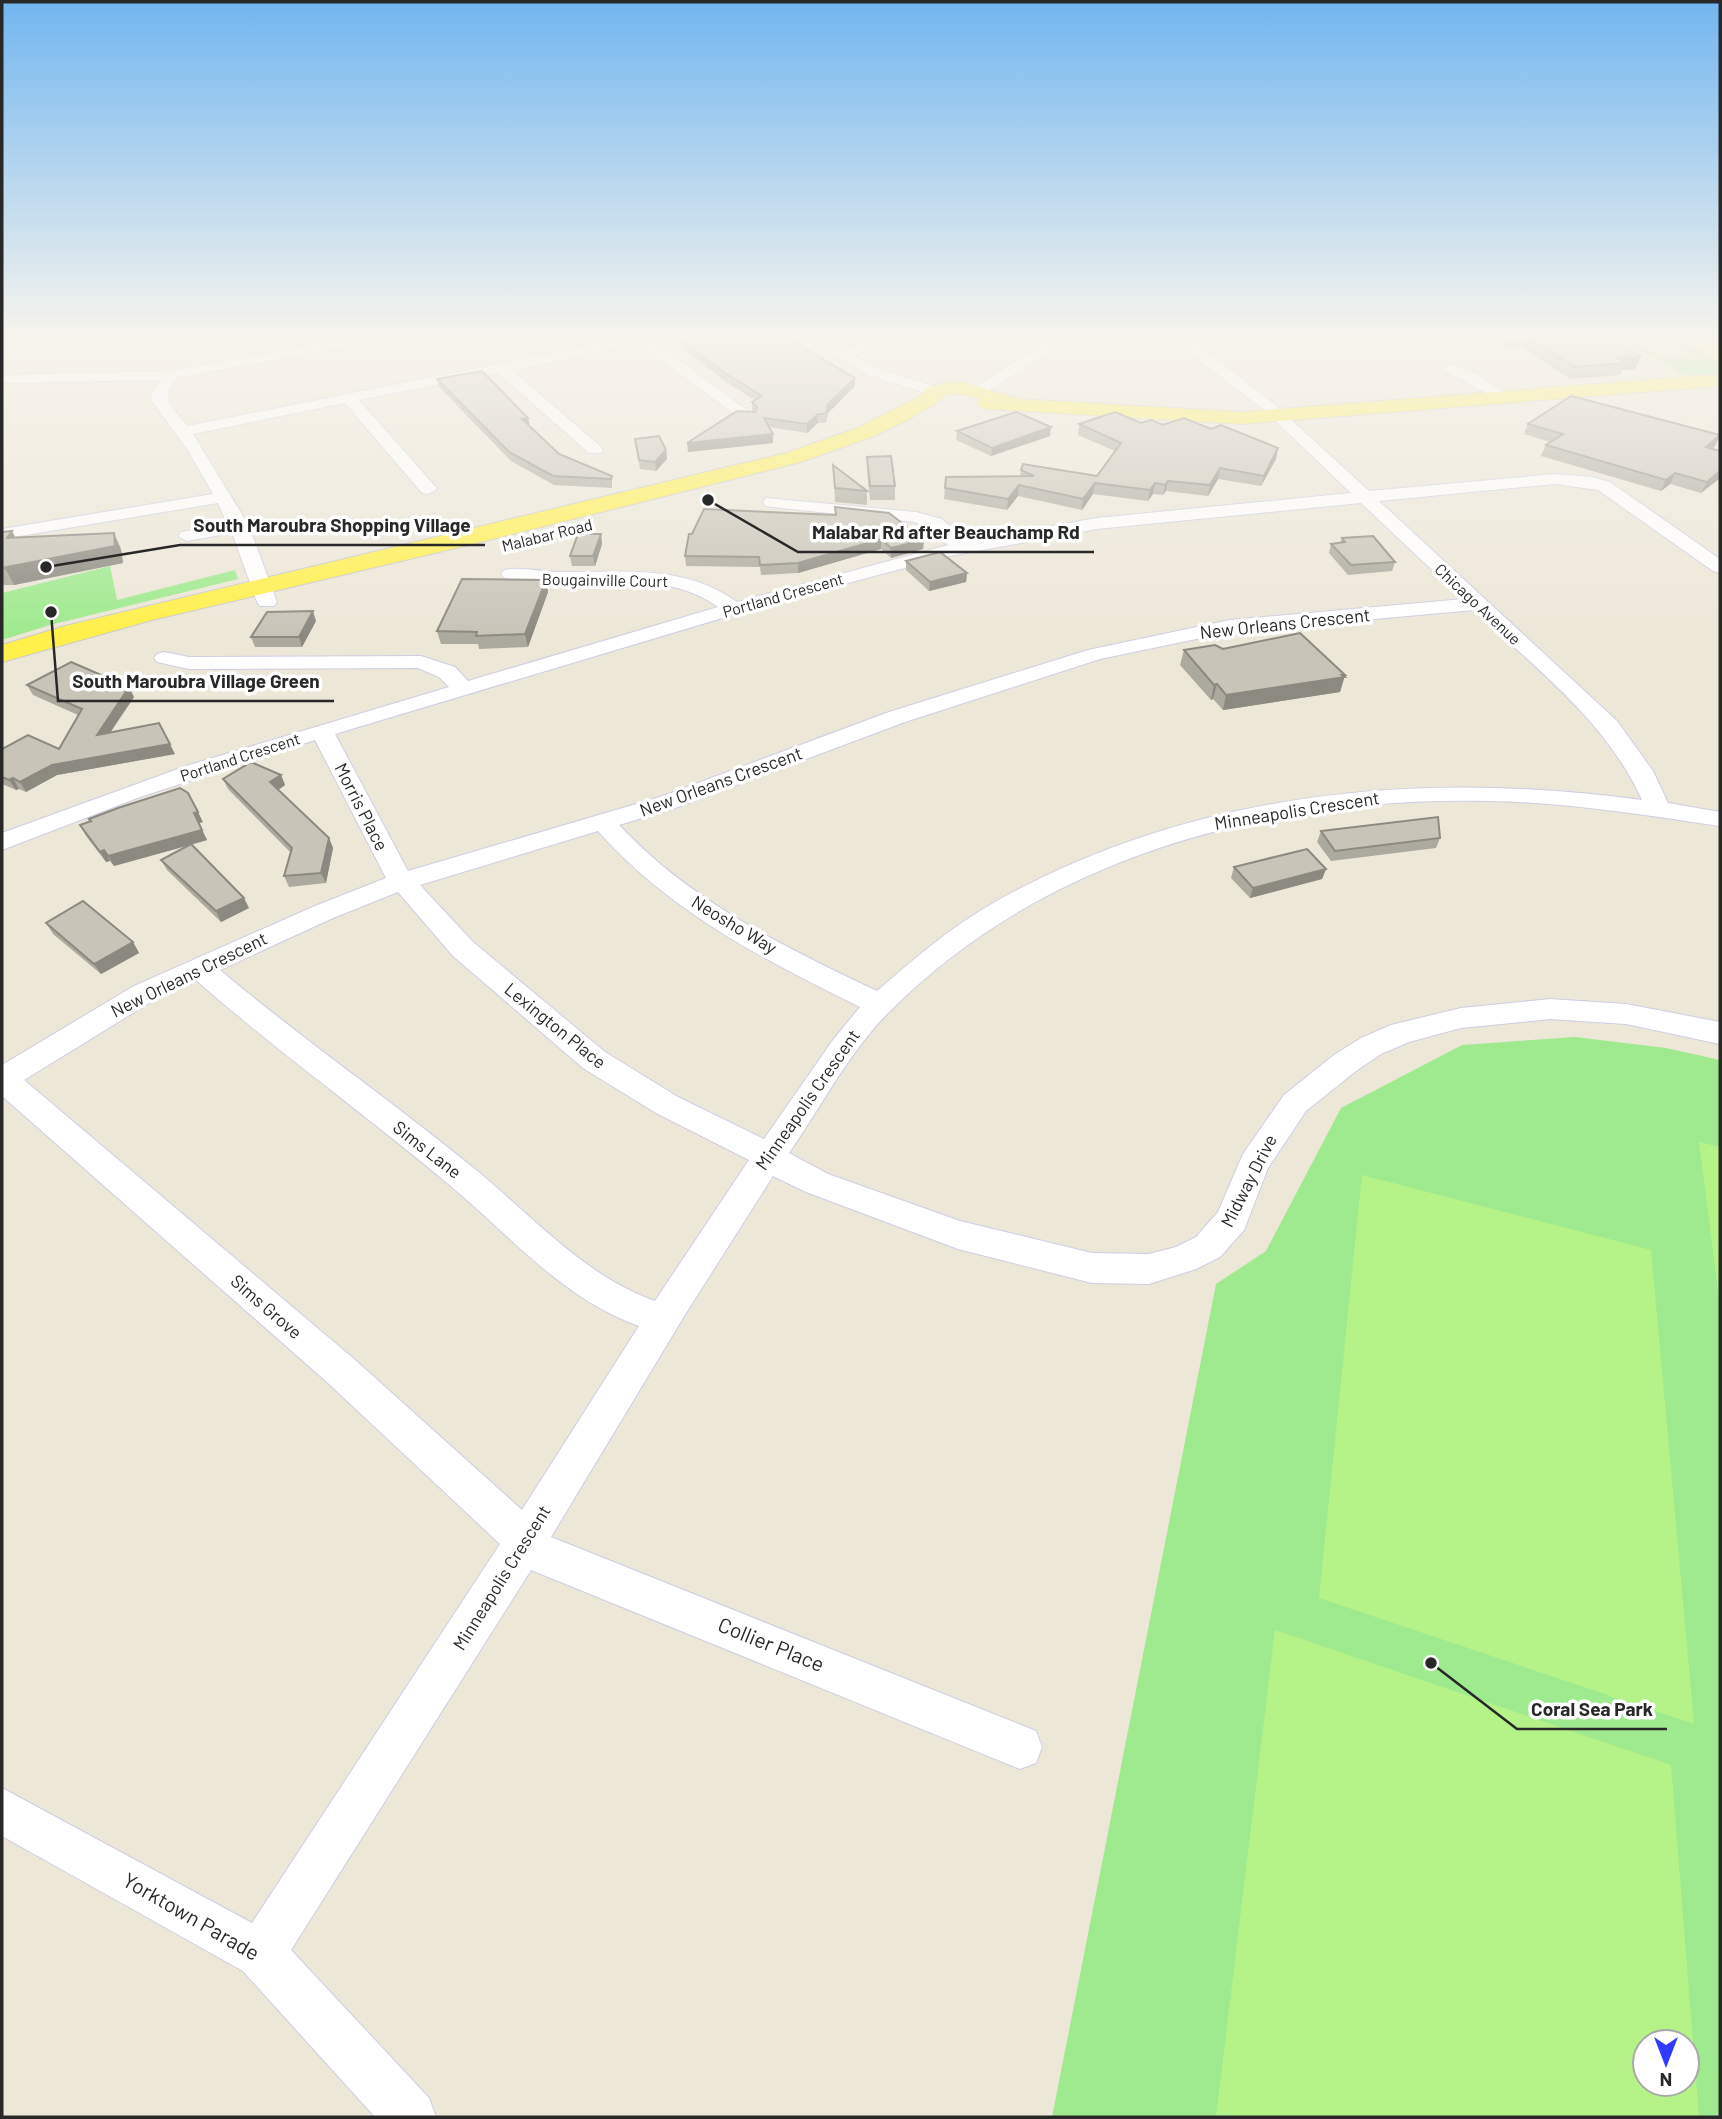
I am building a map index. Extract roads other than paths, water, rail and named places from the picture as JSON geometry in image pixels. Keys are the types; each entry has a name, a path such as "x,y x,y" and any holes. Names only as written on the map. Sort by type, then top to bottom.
{"main road":[{"name":"Malabar Road","path":"2,674 264,594 786,458 851,436"},
{"name":"Malabar Road","path":"2,654 126,619 264,594 769,479 870,447 894,436"}],"street":[{"path":"187,436 214,474 240,526 264,594"},
{"path":"382,436 428,489"},
{"path":"579,436 595,450"},
{"name":"Chicago Avenue","path":"1297,436 1609,726 1641,771 1658,808"},
{"name":"Portland Crescent","path":"9,832 322,731 733,609 1012,537 1119,521 1555,479 1592,482 1612,491 1720,567"},
{"path":"2,534 225,497"},
{"path":"772,502 916,516 936,523 962,548"},
{"path":"187,536 240,526"},
{"name":"Bougainville Court","path":"511,574 534,579 667,579 696,586 733,609"},
{"name":"New Orleans Crescent","path":"2,1079 144,993 324,912 403,881 604,823 897,718 1094,654 1230,626 1478,604"},
{"path":"164,658 189,663 421,662 447,673 464,689"},
{"name":"Morris Place","path":"322,731 378,842 403,881"},
{"name":"Minneapolis Crescent","path":"260,1954 446,1669 724,1221 862,1024 923,965 971,931 1054,882 1153,840 1250,816 1353,799 1456,793 1550,796 1658,808 1720,819"},
{"name":"Neosho Way","path":"604,823 644,864 690,899 744,934 880,1005"},
{"name":"Lexington Place","path":"403,881 463,949 594,1060 667,1105 769,1155"},
{"name":"Sims Lane","path":"200,967 267,1026 463,1178 573,1273 620,1304 663,1319"},
{"name":"Midway Drive","path":"769,1155 784,1167 817,1183 893,1213 958,1234 1091,1268 1149,1269 1184,1259 1208,1247 1232,1220 1254,1163 1295,1103 1345,1063 1371,1046 1401,1032 1461,1018 1550,1009 1626,1014 1720,1033"},
{"name":"Sims Grove","path":"2,1079 373,1401 512,1524 525,1540"},
{"name":"Collier Place","path":"525,1540 538,1553 1020,1747"},
{"name":"Yorktown Parade","path":"2,1811 260,1954 333,2030 410,2117"}],"place":[{"name":"Malabar Rd after Beauchamp Rd","path":"708,500"},
{"name":"South Maroubra Shopping Village","path":"46,567"},
{"name":"South Maroubra Village Green","path":"51,612"},
{"name":"Coral Sea Park","path":"1431,1663"}]}
